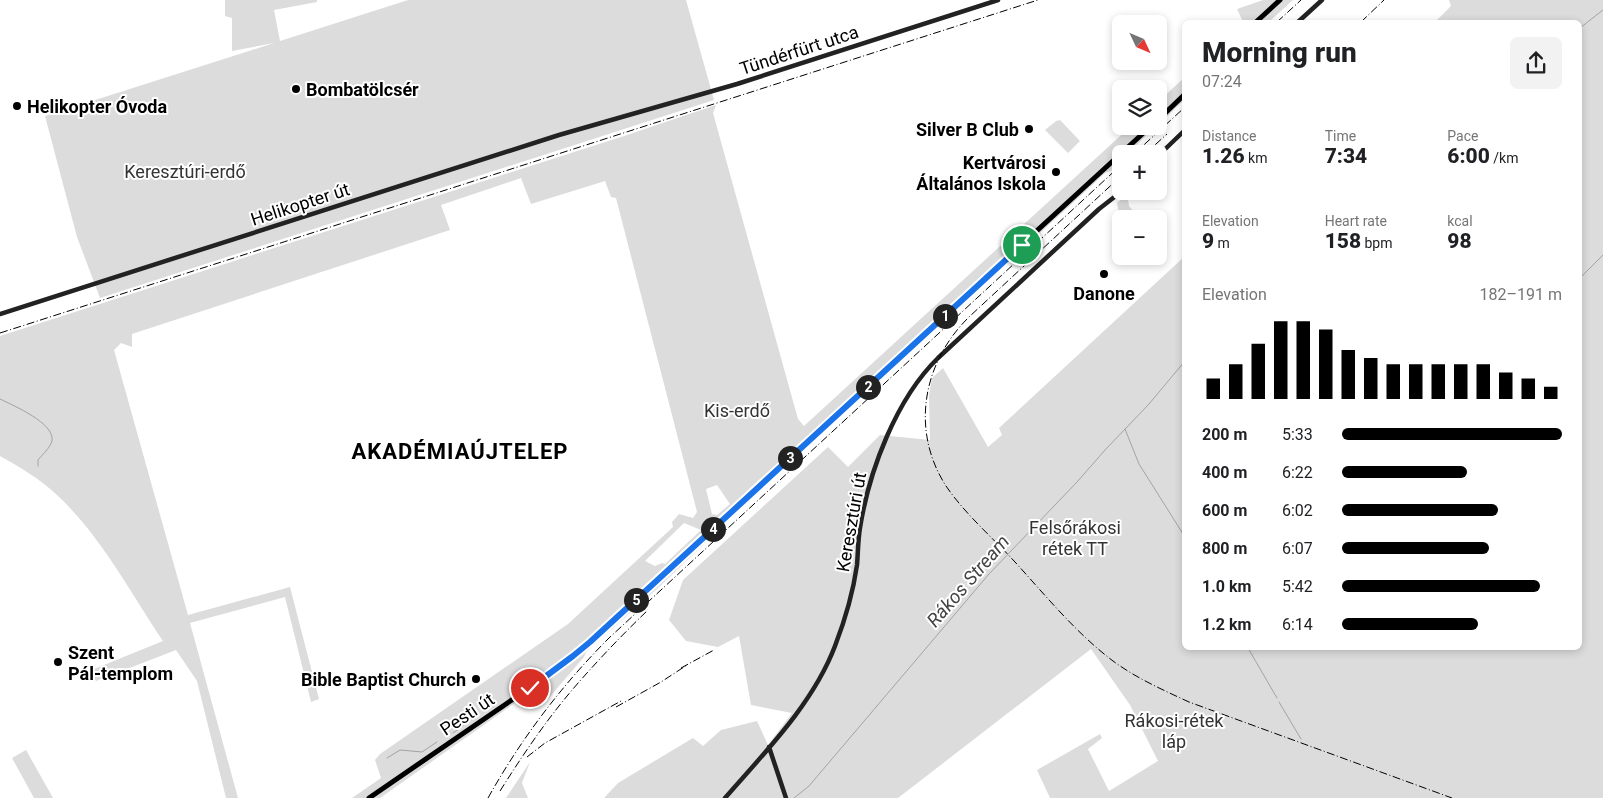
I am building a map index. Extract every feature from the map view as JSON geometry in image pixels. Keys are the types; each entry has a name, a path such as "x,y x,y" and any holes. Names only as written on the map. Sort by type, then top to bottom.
{"main road":[{"path":"1258,20 1280,0"},
{"path":"1167,111 1182,97"},
{"name":"Pesti út","path":"368,798 573,656 1140,135"}],"street":[{"name":"Tündérfürt utca","path":"608,121 737,84 998,0"},
{"path":"1300,20 1323,0"},
{"name":"Helikopter út","path":"0,314 608,121"},
{"path":"1167,147 1182,133"},
{"name":"Keresztúri út","path":"725,798 769,747 814,687 835,647 852,594 860,529 872,475 893,424 916,384 938,358 1112,199"},
{"path":"769,747 786,797"},
{"path":"760,757 766,753 772,756"}],"green space":[{"name":"Keresztúri-erdő","path":"225,0 317,0 317,2 274,10 280,41 408,0 686,0 714,100 100,298 77,237 45,116 274,43 232,51 232,18 225,16"},
{"path":"1263,0 1293,0 1271,20 1242,20 1237,9"},
{"path":"1449,0 1603,0 1603,798 1050,798 1037,770 1100,734 1102,738 1088,749 1109,791 1158,761 1130,705 1091,649 898,798 604,798 618,783 693,738 703,746 721,730 757,721 768,745 792,713 751,705 739,636 718,647 686,641 669,620 683,580 828,447 848,467 880,435 930,440 929,395 932,378 943,368 988,447 1002,435 999,428 1182,259 1182,650 1582,650 1582,20 1437,20 1451,6"},
{"path":"1182,80 1182,102 1167,116 1167,94"},
{"name":"Kis-erdő","path":"716,105 713,113 798,419 804,426 1121,135 1147,135 1136,145 1112,145 1111,171 1105,173 764,487 658,588 586,652 584,657 547,700 539,686 380,798 352,798 381,778 375,760 380,754 568,624 673,527 672,522 679,514 693,518 697,512 616,198 611,197 605,181 531,204 521,178 441,205 450,230 132,334 132,347 121,343 114,350 188,615 290,587 319,699 311,702 285,597 190,623 238,798 226,798 197,681 176,650 96,681 89,671 163,641 101,546 73,511 44,484 0,456 0,336","holes":["717,485 730,504 717,515 712,514 706,489","684,523 701,530 665,564 662,563 655,566 645,561"]},
{"path":"1060,120 1080,141 1068,153 1045,130"},
{"path":"1120,200 1128,200 1132,210 1118,210 1117,203"},
{"path":"26,750 53,798 34,798 12,758"},
{"path":"530,762 522,783 528,798 506,798"}],"waterway":[{"name":"Rákos Stream","path":"1582,26 1603,10"},
{"path":"1582,276 1603,255"},
{"name":"Rákos Stream","path":"794,798 809,786 989,574 1149,404 1182,365"},
{"path":"0,399 41,422 51,434 51,444 38,460 38,466"},
{"path":"1125,429 1139,464 1182,532"},
{"path":"1249,650 1277,698"},
{"path":"1279,702 1301,739"},
{"path":"453,733 463,726"},
{"path":"387,758 400,750 422,752 437,742"}],"railway":[{"path":"0,333 1038,0"},
{"path":"1279,20 1301,0"},
{"path":"1363,20 1384,0"},
{"path":"1144,145 1182,110"},
{"path":"1155,145 1166,135"},
{"path":"488,798 528,734 558,694 591,656 1112,173"},
{"path":"1112,184 969,317 953,335 941,355 932,375 927,397 925,420 928,442 935,465 946,486 970,516 1074,626 1099,650 1131,673 1189,702 1452,798"},
{"path":"500,791 557,708 604,654 648,610"},
{"path":"681,668 714,650"},
{"path":"616,707 687,665"},
{"path":"527,757 545,743 621,701"}],"place":[{"name":"Bombatölcsér","path":"296,89"},
{"name":"Helikopter Óvoda","path":"17,106"},
{"name":"Silver B Club","path":"1029,129"},
{"name":"Kertvárosi Általános Iskola","path":"1056,172"},
{"name":"Danone","path":"1104,274"},
{"name":"Szent Pál-templom","path":"58,662"},
{"name":"Bible Baptist Church","path":"476,679"}],"district":[{"name":"AKADÉMIAÚJTELEP","path":"460,451"}],"route":[{"path":"530,688 590,642 1022,245"}],"park label":[{"name":"Felsőrákosi rétek TT","path":"1075,537"},
{"name":"Rákosi-rétek láp","path":"1174,730"}]}
